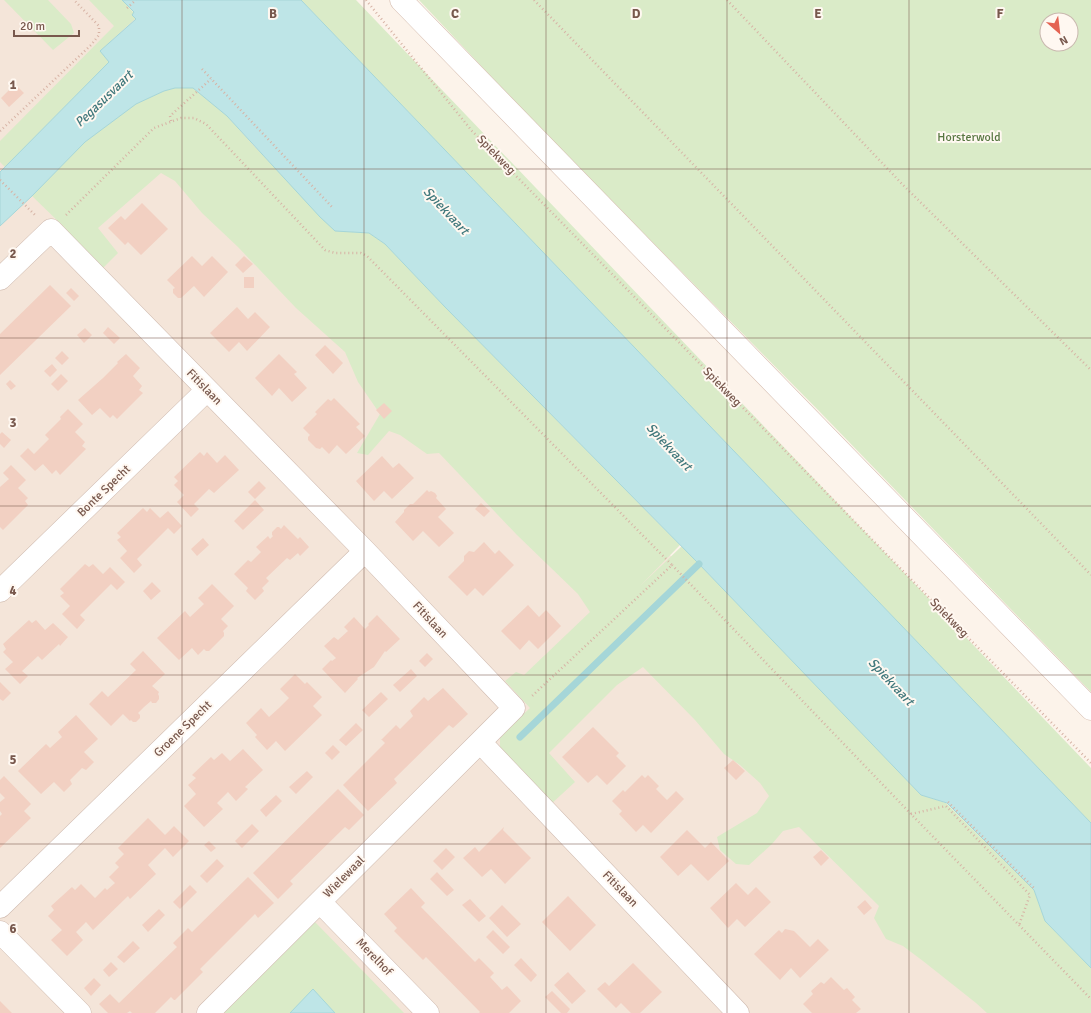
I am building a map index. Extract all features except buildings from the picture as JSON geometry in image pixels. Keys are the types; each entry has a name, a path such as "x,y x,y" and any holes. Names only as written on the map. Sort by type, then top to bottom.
{"street":[{"path":"401,0 1091,709"},
{"path":"0,279 45,225"},
{"name":"Fitislaan","path":"45,225 366,551 514,708"},
{"name":"Bonte Specht","path":"0,591 207,390"},
{"name":"Groene Specht","path":"0,907 366,551"},
{"path":"480,742 514,708"},
{"name":"Fitislaan","path":"480,742 738,1013"},
{"name":"Wielewaal","path":"208,1013 480,742"},
{"name":"Merelhof","path":"320,902 428,1013"},
{"path":"0,932 80,1013"}],"path":[{"path":"0,131 91,45 99,35 99,26 74,0"},
{"path":"127,8 136,0"},
{"name":"Spiekweg","path":"366,0 472,131 1091,763"},
{"path":"534,0 1091,575"},
{"path":"727,0 904,186 1091,370"},
{"path":"202,69 332,207"},
{"path":"171,121 170,116 211,79"},
{"path":"0,180 45,225 154,128 181,118 194,118 206,124 325,250 335,253 361,253 367,256 679,572 1091,999"},
{"path":"514,708 532,696 672,565"},
{"path":"948,802 1035,889"},
{"path":"911,814 946,806 1030,895 1019,925"}],"shaded area":[{"path":"0,0 120,0 1091,980 1091,1013 0,1013"}],"green space":[{"path":"4,0 48,0 71,24 74,33 53,50"},
{"path":"89,0 122,0 134,13 136,18 100,51 109,62 5,167 0,162 0,141 114,26"},
{"path":"301,0 356,0 1091,768 1091,823"},
{"name":"Horsterwold","path":"419,0 1091,0 1091,692 820,412 537,125"},
{"path":"175,88 193,88 227,116 335,231 369,233 385,244 445,307 680,545 640,586 683,545 699,564 921,795 946,803 1034,890 1045,921 1091,968 1091,1013 987,1013 903,946 886,939 874,918 879,906 799,827 783,831 772,844 749,865 736,864 720,850 717,837 757,813 769,796 760,783 740,765 724,754 695,720 643,667 617,685 549,753 575,782 549,806 500,753 500,736 530,708 505,681 516,672 524,675 590,612 578,594 517,535 439,453 427,454 400,435 389,431 368,455 357,453 380,414 358,382 345,352 296,308 238,247 202,213 175,181 161,173 98,228 118,253 101,270 63,226 32,196 85,142 136,104 164,91"},
{"path":"314,921 404,1013 221,1013"}],"water":[{"path":"122,0 301,0 1091,823 1091,968 1045,921 1034,890 947,803 921,795 699,564 445,307 385,244 369,233 335,231 320,217 227,116 193,88 175,88 164,91 136,104 85,142 0,226 0,172 109,62 100,51 136,19 132,15 134,12"},
{"path":"313,989 335,1013 290,1013"}],"waterway":[{"path":"520,737 699,564"}],"water label":[{"name":"Pegasusvaart","path":"104,99"},
{"name":"Spiekvaart","path":"446,211"},
{"name":"Spiekvaart","path":"669,447"},
{"name":"Spiekvaart","path":"891,682"}]}
